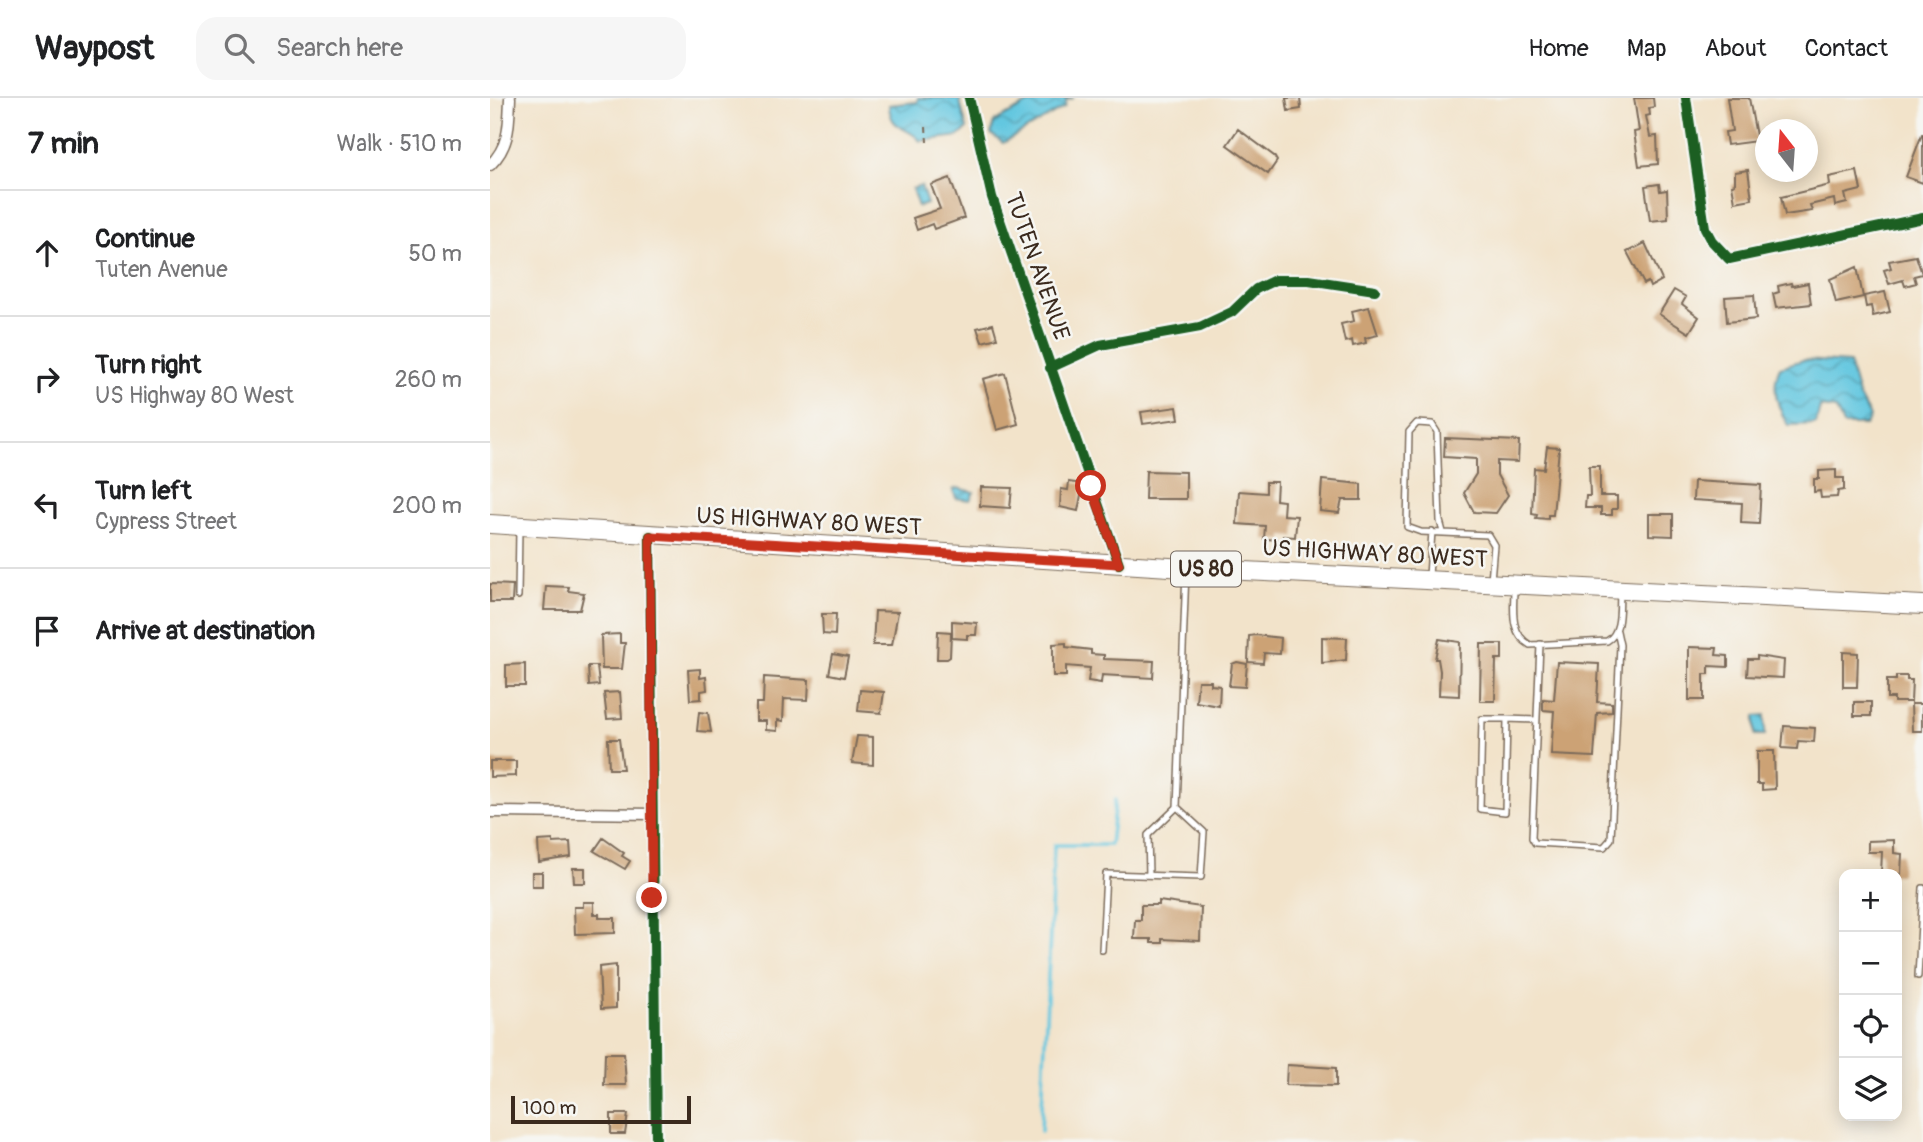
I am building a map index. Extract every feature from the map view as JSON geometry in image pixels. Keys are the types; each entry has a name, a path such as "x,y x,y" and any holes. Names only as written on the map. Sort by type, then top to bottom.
{"main road":[{"name":"US HIGHWAY 80 WEST","path":"490,524 1185,568 1923,606"}],"street":[{"path":"490,165 499,157 507,140 510,98"},
{"name":"TUTEN AVENUE","path":"969,98 992,197 1119,564"},
{"path":"1686,98 1707,233 1729,259 1736,260 1923,218"},
{"path":"1050,368 1100,345 1200,327 1232,313 1256,289 1275,280 1309,280 1375,290"},
{"path":"650,536 656,1142"},
{"path":"490,812 653,814"}],"lane":[{"path":"1443,532 1440,521 1437,432 1432,424 1417,423 1409,432 1407,527 1410,531 1488,535 1494,545 1491,583"},
{"path":"518,596 519,526"},
{"path":"1429,579 1432,531"},
{"path":"1149,875 1149,835 1177,807 1185,568"},
{"path":"1514,585 1516,632 1530,645 1607,640 1617,631"},
{"path":"1539,644 1532,838 1535,843 1604,847 1611,839 1620,590"},
{"path":"1507,719 1505,812 1480,809 1482,719 1507,719 1536,720"},
{"path":"1102,950 1106,874 1201,877 1204,832 1177,807"},
{"path":"1918,976 1923,888"}],"path":[{"path":"926,127 928,142"}],"water":[{"path":"918,98 959,98 967,129 959,136 920,141 897,125 890,114 889,105 917,102"},
{"path":"1038,98 1074,98 1066,100 1065,107 1003,143 991,134 994,122"},
{"path":"921,186 927,204 918,207 912,189"},
{"path":"1803,360 1849,363 1858,395 1870,417 1866,425 1843,425 1836,409 1820,407 1816,424 1788,425 1776,396 1777,374 1780,367"},
{"path":"957,488 974,492 970,500 956,498 953,490"},
{"path":"1765,715 1765,735 1755,735 1755,716"}],"building":[{"path":"1286,98 1300,98 1301,109 1288,111"},
{"path":"1634,98 1653,98 1654,107 1649,108 1650,115 1646,116 1650,137 1657,136 1658,164 1639,166 1634,132 1639,131"},
{"path":"1727,98 1749,98 1755,141 1727,145 1725,132 1732,131"},
{"path":"1238,129 1274,156 1277,161 1268,174 1227,145"},
{"path":"1923,134 1923,183 1906,177"},
{"path":"1748,170 1752,199 1735,202 1732,185 1735,184 1735,172"},
{"path":"1857,171 1861,190 1845,194 1847,203 1835,206 1834,199 1810,205 1812,211 1785,215 1781,197 1830,185 1829,177"},
{"path":"950,178 964,218 934,229 932,224 917,230 913,218 940,209 931,185"},
{"path":"1659,184 1660,191 1667,190 1668,219 1650,221 1645,186"},
{"path":"1645,243 1662,280 1650,287 1648,282 1644,284 1627,252"},
{"path":"1916,256 1922,274 1914,276 1916,283 1905,286 1903,280 1889,284 1884,270 1891,268 1889,261"},
{"path":"1857,267 1863,297 1836,303 1830,279"},
{"path":"1791,283 1792,286 1808,283 1811,304 1776,308 1773,294 1779,292 1778,286"},
{"path":"1674,290 1686,297 1682,304 1699,317 1689,333 1659,314"},
{"path":"1885,292 1890,312 1873,316 1871,306 1866,307 1864,296"},
{"path":"1754,295 1756,319 1727,322 1725,297"},
{"path":"1369,307 1378,335 1365,338 1366,343 1353,346 1352,340 1345,342 1341,324 1354,321 1352,311"},
{"path":"993,324 997,338 982,342 977,328"},
{"path":"1005,373 1018,424 997,430 983,379"},
{"path":"1177,407 1179,419 1143,424 1141,412"},
{"path":"1445,438 1519,441 1518,462 1497,461 1497,475 1508,495 1496,513 1474,512 1464,493 1476,474 1476,459 1444,457"},
{"path":"1547,447 1559,448 1553,515 1548,515 1548,519 1536,518 1537,515 1532,514 1534,468 1544,469"},
{"path":"1589,466 1600,466 1600,496 1617,496 1617,509 1612,509 1612,515 1601,515 1601,508 1585,508 1586,496 1590,496"},
{"path":"1836,470 1836,478 1844,478 1844,490 1838,491 1837,497 1821,498 1820,491 1814,492 1814,479 1819,479 1819,471"},
{"path":"1146,471 1186,472 1186,499 1145,499"},
{"path":"1322,480 1361,484 1361,500 1342,500 1339,513 1320,511"},
{"path":"1694,481 1761,485 1759,524 1741,523 1742,503 1693,500"},
{"path":"1069,482 1083,484 1078,511 1060,507 1061,489 1068,490"},
{"path":"1266,482 1277,482 1276,500 1284,501 1283,515 1297,516 1295,537 1283,536 1283,540 1264,539 1265,526 1237,524 1239,491 1266,493"},
{"path":"981,487 1012,488 1010,508 980,506"},
{"path":"1649,514 1673,514 1673,536 1649,535"},
{"path":"490,584 513,585 512,602 490,602"},
{"path":"546,586 569,587 568,591 584,593 580,610 544,610"},
{"path":"875,611 898,612 892,645 873,645"},
{"path":"822,614 836,614 835,635 823,634"},
{"path":"952,621 977,623 976,635 967,635 967,639 952,638"},
{"path":"938,631 951,632 950,657 947,659 937,659"},
{"path":"620,634 620,643 625,643 622,669 602,669 601,635"},
{"path":"1249,636 1281,638 1280,654 1264,653 1263,663 1248,662"},
{"path":"1322,637 1347,638 1346,660 1322,663"},
{"path":"1439,639 1460,642 1459,696 1439,695 1440,671 1438,659 1435,659"},
{"path":"1066,643 1066,647 1091,650 1091,654 1104,655 1104,659 1154,661 1153,678 1102,675 1101,683 1088,681 1090,668 1066,666 1066,676 1053,676 1053,644"},
{"path":"1481,644 1502,644 1502,659 1496,659 1495,701 1480,701"},
{"path":"1689,647 1717,648 1716,655 1728,656 1728,667 1709,666 1709,674 1704,674 1704,700 1689,700"},
{"path":"1843,652 1858,653 1857,687 1843,687"},
{"path":"833,654 848,657 844,677 829,674"},
{"path":"1757,656 1784,660 1783,678 1747,676 1748,659 1757,659"},
{"path":"1557,662 1599,664 1597,702 1612,703 1612,712 1597,713 1594,757 1551,755 1554,711 1543,710 1543,699 1554,700"},
{"path":"525,664 525,686 506,686 506,665"},
{"path":"1232,664 1247,664 1245,687 1229,686"},
{"path":"588,666 597,666 599,685 589,686"},
{"path":"700,669 700,678 706,677 707,690 701,691 701,699 690,700 688,670"},
{"path":"1896,676 1907,676 1907,680 1912,680 1911,702 1894,702 1894,698 1887,698 1887,680 1896,680"},
{"path":"764,677 809,680 808,700 784,699 783,721 777,720 777,731 766,730 766,721 756,721 756,703 763,703"},
{"path":"1198,681 1211,681 1211,685 1220,686 1219,706 1196,702"},
{"path":"860,690 884,692 881,713 858,711"},
{"path":"620,692 622,718 607,719 604,693"},
{"path":"1854,702 1871,702 1871,716 1854,716"},
{"path":"1911,704 1922,704 1922,731 1912,731"},
{"path":"699,712 708,713 711,732 697,731"},
{"path":"1784,726 1815,728 1814,742 1798,741 1797,749 1782,748"},
{"path":"857,736 873,737 873,765 852,763"},
{"path":"608,739 619,739 623,769 609,769"},
{"path":"1757,751 1774,751 1775,789 1762,790 1762,784 1757,784"},
{"path":"490,761 516,761 516,776 490,777"},
{"path":"603,838 624,853 622,856 630,861 625,869 594,851"},
{"path":"553,840 553,843 570,842 571,857 539,862 538,841"},
{"path":"1894,840 1894,853 1902,854 1901,869 1881,869 1882,852 1868,852 1868,841"},
{"path":"573,868 585,868 585,883 574,883"},
{"path":"532,872 542,872 542,886 532,886"},
{"path":"1159,901 1201,907 1200,941 1162,939 1162,943 1151,943 1151,939 1134,939 1135,920 1141,920 1141,905 1159,905"},
{"path":"583,902 594,902 594,914 599,914 599,918 615,918 615,933 575,934 574,907 583,907"},
{"path":"616,965 616,1008 601,1009 599,967"},
{"path":"605,1053 624,1053 626,1085 604,1085"},
{"path":"1287,1065 1336,1068 1336,1086 1286,1085"},
{"path":"611,1114 628,1114 625,1134 611,1134"}],"waterway":[{"path":"1041,1131 1054,845 1110,845 1115,800"}],"cycle path":[{"path":"969,98 992,197 1119,564"},
{"path":"1686,98 1705,228 1712,241 1729,259 1923,218"},
{"path":"1050,368 1100,345 1200,327 1232,312 1256,289 1275,280 1309,280 1375,290"},
{"path":"650,536 656,1142"}],"route":[{"path":"652,898 650,536 1119,564 1091,486"}]}
